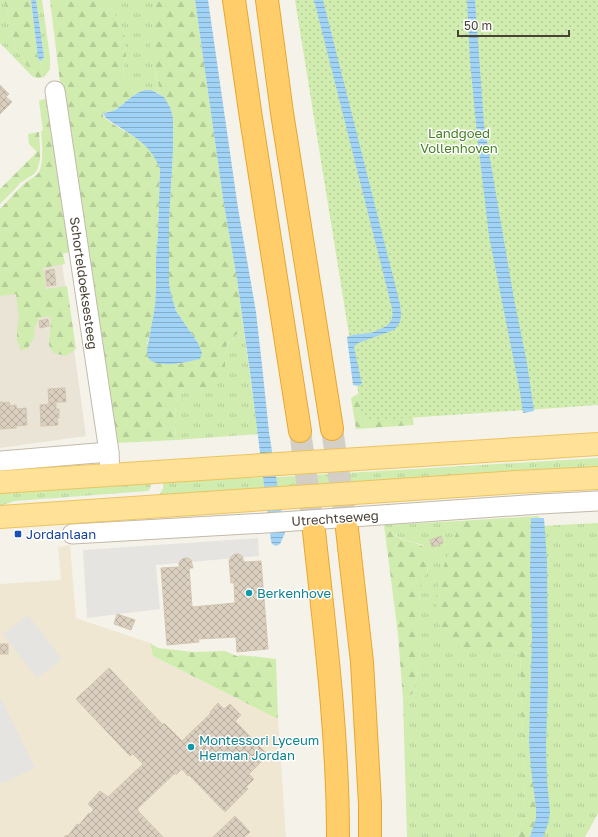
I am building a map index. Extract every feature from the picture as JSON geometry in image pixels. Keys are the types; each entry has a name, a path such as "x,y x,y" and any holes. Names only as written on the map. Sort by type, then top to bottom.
{"highway":[{"path":"234,0 253,134 300,431"},
{"path":"267,0 282,113 332,429"},
{"path":"347,529 362,662 370,804 370,837"},
{"path":"314,532 330,676 338,801 338,837"}],"main road":[{"path":"0,482 153,471 598,444"},
{"path":"153,471 157,489 153,507"},
{"name":"Utrechtseweg","path":"0,517 508,482 598,478"}],"street":[{"name":"Schorteldoeksesteeg","path":"55,91 109,452 110,475"},
{"path":"0,461 109,452"},
{"name":"Utrechtseweg","path":"72,534 266,523 540,504 598,502"}],"shaded area":[{"path":"62,263 86,436 0,448 0,266"},
{"path":"258,538 259,556 156,565 160,609 87,618 83,550"},
{"path":"70,545 76,618 150,643 153,656 278,719 286,837 0,837 0,584 61,580 58,547"},
{"path":"28,615 62,659 37,678 3,634"},
{"path":"1,698 35,768 1,784 0,699"}],"green space":[{"path":"0,0 4,0 16,49 37,78 33,77 0,43"},
{"path":"4,0 31,0 38,58 44,77 37,78 16,49"},
{"path":"36,0 42,0 50,58 50,69 44,77 40,61 44,57"},
{"path":"50,0 107,0 124,32 126,56 122,77 130,85 135,95 113,111 103,113 103,116 114,125 143,143 153,155 160,169 155,306 147,344 178,364 198,359 198,343 176,311 169,283 169,222 173,150 173,118 170,107 161,95 150,48 154,10 159,0 195,0 224,205 237,279 244,332 234,336 227,344 225,369 221,378 209,387 181,390 175,408 176,440 116,443 64,115"},
{"path":"107,0 159,0 154,10 155,71 161,95 154,91 145,90 135,95 130,85 122,77 126,56 124,32"},
{"name":"Landgoed Vollenhoven","path":"295,0 598,0 598,405 363,421"},
{"path":"47,99 73,251 63,254 65,264 43,268 46,289 67,286 76,349 66,356 53,353 49,345 51,319 48,316 39,318 35,327 34,337 28,348 21,351 17,340 19,318 16,294 0,296 0,209 16,191 39,172 41,168 41,131 43,131 39,101"},
{"path":"39,132 40,160 37,170 34,174 20,183 0,204 0,189 37,152 29,144 28,134"},
{"path":"244,332 258,434 176,440 175,408 181,390 194,388 225,369 225,357 228,343 235,335"},
{"path":"363,391 409,399 414,425 356,429 351,398"},
{"path":"598,458 598,470 159,495 163,487 161,479 280,477"},
{"path":"151,482 151,487 148,491 15,501 0,506 0,488"},
{"path":"539,516 540,837 517,837 525,806 520,653 503,650 480,652 460,647 449,640 440,628 437,613 436,594 440,576 456,534 459,521"},
{"path":"459,521 456,534 491,652 503,650 520,653 525,806 517,837 407,837 403,700 414,692 417,677 419,661 420,589 429,565 423,545 402,538 393,533 384,525"},
{"path":"598,523 598,813 585,837 540,837 540,526"},
{"path":"384,525 399,538 419,544 428,550 429,565 420,589 420,632 417,677 414,692 403,700 398,634"},
{"path":"150,643 158,648 193,652 225,651 239,657 239,655 276,659 278,719 153,656"}],"water":[{"path":"31,0 36,0 44,57 40,61 38,58"},
{"path":"195,0 208,0 238,208 256,312 269,432 285,533 280,544 276,546 272,544 271,541 237,279 224,205"},
{"path":"314,0 323,0 400,304 400,321 394,330 358,343 354,347 362,384 358,386 353,385 347,337 371,333 386,326 392,319 392,308"},
{"path":"467,0 475,0 484,124 514,299 527,363 534,411 523,413 489,236 470,61"},
{"path":"145,90 151,90 164,97 170,107 173,118 173,150 169,222 169,283 176,311 198,343 202,353 200,359 173,364 159,364 153,362 149,359 147,353 155,306 160,169 150,151 138,139 106,118 103,114 115,110 133,96"},
{"path":"531,518 544,518 547,560 548,685 546,745 550,813 543,837 530,837 536,818 529,742 532,634 530,572"}],"building":[{"path":"0,85 9,94 6,97 12,102 0,114"},
{"path":"54,269 56,285 47,286 45,271"},
{"path":"48,319 49,326 40,328 39,321"},
{"path":"65,388 66,402 56,402 56,409 59,409 59,418 57,418 58,425 41,426 40,405 49,404 48,389"},
{"path":"0,402 9,402 10,406 16,405 17,409 26,408 27,425 16,426 16,428 0,429"},
{"path":"441,536 443,543 432,547 430,540"},
{"name":"Berkenhove","path":"236,554 242,556 244,562 261,561 268,649 237,652 236,637 198,639 199,642 167,645 161,568 179,567 179,563 182,559 188,558 191,560 193,568 189,568 192,607 235,603 234,583 231,583 229,560"},
{"path":"117,614 135,620 131,630 114,624"},
{"path":"0,644 8,644 8,654 0,654"},
{"name":"Montessori Lyceum Herman Jordan","path":"109,668 163,725 164,723 182,741 211,713 210,712 218,703 224,709 230,704 241,715 235,721 268,755 249,774 254,779 246,787 248,789 225,812 182,769 176,775 175,773 137,809 163,837 64,837 66,835 68,836 77,824 79,825 94,809 88,804 100,791 108,797 143,764 133,754 130,756 76,699"},
{"path":"235,816 250,832 244,837 213,837"}],"tunnel":[{"path":"332,429 347,529"},
{"path":"300,431 314,531"}],"place":[{"name":"Jordanlaan","path":"18,534"},
{"name":"Berkenhove","path":"249,593"},
{"name":"Montessori Lyceum Herman Jordan","path":"191,747"}]}
